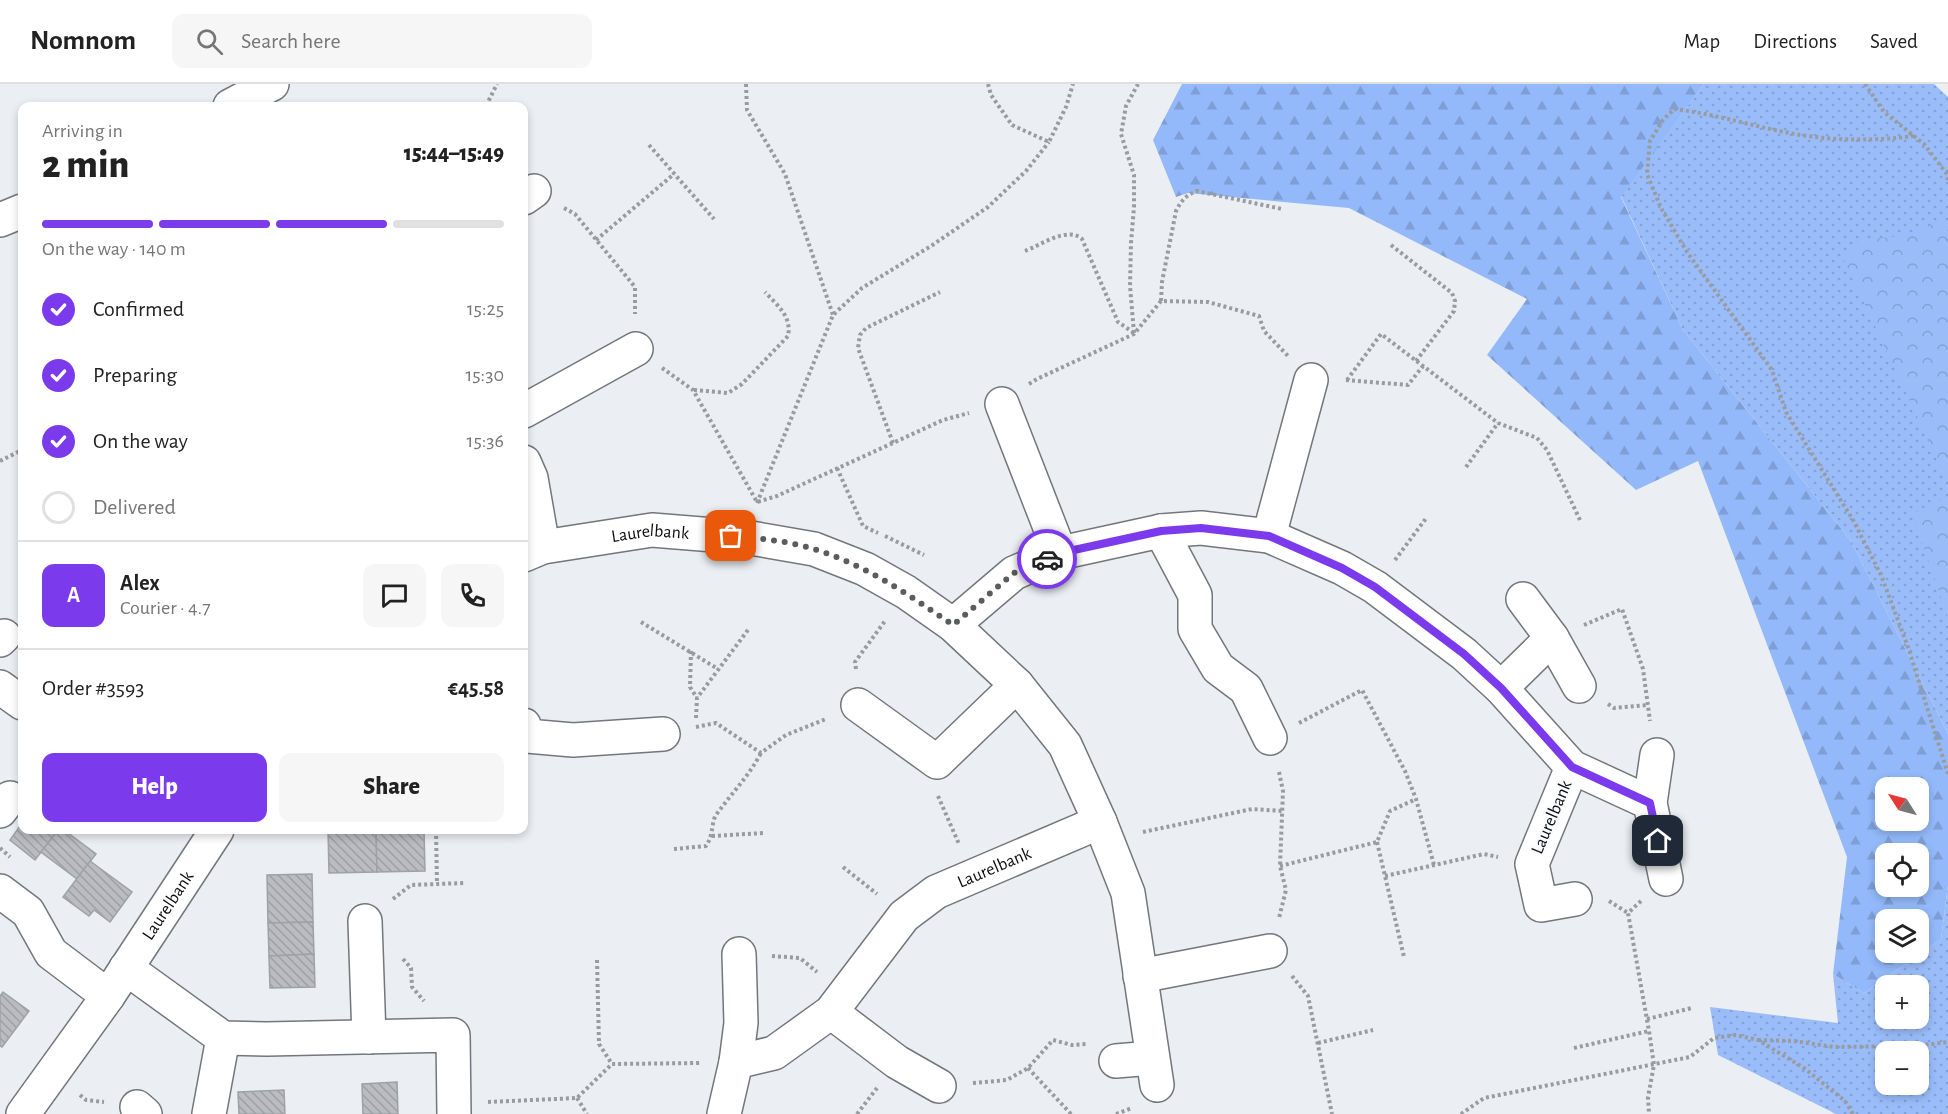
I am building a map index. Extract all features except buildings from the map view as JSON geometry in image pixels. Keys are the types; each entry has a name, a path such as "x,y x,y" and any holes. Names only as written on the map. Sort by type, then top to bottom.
{"street":[{"path":"238,102 272,84"},
{"path":"0,220 18,213"},
{"path":"528,409 636,349"},
{"path":"1269,536 1311,380"},
{"path":"1002,404 1060,553"},
{"name":"Laurelbank","path":"528,471 531,478 533,551 652,530 751,538 814,549 865,569 906,592 953,625 1017,685 1065,745 1128,893 1154,1071 1116,1061"},
{"name":"Laurelbank","path":"953,625 1014,573 1060,553 1161,531 1201,528 1269,536 1342,568 1375,587 1464,654 1501,688 1572,767 1650,803"},
{"path":"1161,531 1195,595 1195,629 1218,668 1246,689 1270,738"},
{"path":"1523,599 1552,638 1580,686"},
{"path":"1501,688 1552,638"},
{"path":"858,705 937,762 1017,685"},
{"path":"0,687 18,700"},
{"path":"528,733 573,740 663,735"},
{"path":"1657,755 1650,803 1666,879"},
{"name":"Laurelbank","path":"1572,767 1532,864 1541,905 1575,899"},
{"name":"Laurelbank","path":"736,1062 774,1053 838,1003 904,916 936,891 1103,831"},
{"name":"Laurelbank","path":"23,1114 108,996 206,834"},
{"path":"0,891 28,912 51,953 108,996"},
{"path":"365,921 369,1037"},
{"path":"1140,976 1270,951"},
{"path":"724,1114 736,1062 741,1023 739,954"},
{"path":"126,968 223,1038 453,1035 454,1109"},
{"path":"838,1003 897,1062 939,1086"},
{"path":"209,1114 223,1038"}],"path":[{"path":"488,102 497,84"},
{"path":"746,84 747,110 785,174 833,315"},
{"path":"988,84 991,95 1012,125 1049,142"},
{"path":"751,538 757,502 833,315 862,288 931,246 988,207 1026,171 1049,142 1066,108 1073,84"},
{"path":"1134,334 1130,286 1134,175 1121,134 1126,106 1138,84"},
{"path":"1865,84 1884,112 1930,151 1947,174 1948,182"},
{"path":"1914,136 1866,140 1834,139 1794,134 1704,112 1674,109 1663,120 1650,141 1647,174 1661,208 1687,252 1772,370 1786,412 1853,520 1881,575 1908,647 1948,774"},
{"path":"648,145 714,219"},
{"path":"596,240 674,174"},
{"path":"757,502 777,496 943,420 1002,404 1037,378 1134,334 1161,301 1162,282 1176,211 1188,194 1197,191 1282,209"},
{"path":"529,195 575,214 635,287 636,349 693,390 757,502"},
{"path":"1025,252 1066,234 1076,234 1082,239 1118,322 1134,334"},
{"path":"1391,245 1452,293 1455,301 1454,311 1416,361"},
{"path":"693,390 728,393 742,384 788,336 789,327 786,316 765,292"},
{"path":"893,443 858,348 860,335 866,328 940,292"},
{"path":"1161,301 1208,302 1259,316 1263,331 1311,380 1347,380 1408,385 1423,366"},
{"path":"1347,380 1381,334 1498,423 1537,438 1547,450 1580,520"},
{"path":"1466,466 1498,423"},
{"path":"0,461 18,452"},
{"path":"837,468 863,526 924,555"},
{"path":"1375,587 1427,517"},
{"path":"674,849 706,846 712,836 714,818 755,765 761,753 786,735 858,705 855,662 906,592"},
{"path":"1552,638 1622,609 1643,669 1657,755"},
{"path":"641,622 718,669"},
{"path":"748,630 697,698 695,728 716,723 761,753"},
{"path":"691,651 690,687 697,698"},
{"path":"1332,1114 1308,996 1270,951 1287,890 1280,866 1283,790 1270,738 1362,690 1405,771 1416,800 1434,865"},
{"path":"937,762 936,792 973,876"},
{"path":"1404,957 1377,842 1390,811 1416,800"},
{"path":"1103,831 1252,809 1282,811"},
{"path":"712,836 764,833"},
{"path":"436,834 438,884"},
{"path":"1280,866 1377,842"},
{"path":"1385,876 1484,854 1532,864"},
{"path":"843,867 904,916"},
{"path":"1648,1114 1648,1096 1654,1065 1628,913 1666,879"},
{"path":"453,1035 412,987 411,968 365,921 411,885 465,883"},
{"path":"739,954 800,958 838,1003"},
{"path":"597,960 599,1044 612,1064"},
{"path":"1647,1019 1692,1008"},
{"path":"1318,1042 1373,1030"},
{"path":"1574,1048 1649,1031"},
{"path":"1461,1114 1484,1098 1690,1057 1714,1038 1736,1035 1758,1040 1794,1041 1845,1047 1916,1046 1948,1042"},
{"path":"939,1086 1007,1080 1028,1068 1053,1040 1072,1045 1089,1044 1116,1061"},
{"path":"1758,1040 1804,1068 1845,1101 1852,1114"},
{"path":"454,1109 577,1098 612,1064 736,1062"},
{"path":"1028,1068 1071,1114"},
{"path":"50,1076 86,1100 141,1111"},
{"path":"577,1098 587,1114"},
{"path":"1116,1114 1121,1110"}],"green space":[{"path":"1182,84 1704,84 1621,197 1683,330 1851,541 1948,734 1948,885 1941,939 1929,947 1929,909 1875,909 1875,963 1907,963 1890,975 1875,975 1875,985 1864,993 1833,974 1847,857 1698,461 1636,490 1487,355 1527,299 1349,208 1188,193 1176,197 1153,140"},
{"path":"1704,84 1934,84 1948,97 1948,734 1851,541 1683,330 1621,196"},
{"path":"1945,220 1948,232 1948,483 1844,260 1858,240 1902,236"},
{"path":"1948,497 1948,618 1912,513"},
{"path":"1948,885 1948,1114 1836,1114 1718,1055 1710,1007 1838,1023 1833,974 1864,993 1875,985 1875,1029 1929,1029 1929,975 1890,975 1907,963 1929,963 1929,947 1941,939"}],"way so far":[{"path":"731,536 814,549 865,569 906,592 953,625 1014,573 1047,559"}],"route":[{"path":"1047,559 1060,553 1161,531 1201,528 1269,536 1342,568 1375,587 1464,654 1501,688 1572,767 1650,803 1658,841"}]}
